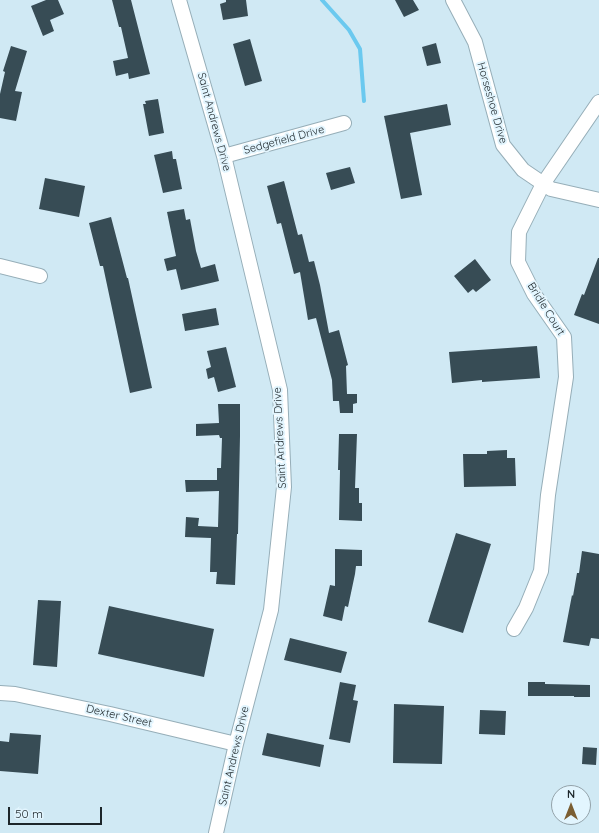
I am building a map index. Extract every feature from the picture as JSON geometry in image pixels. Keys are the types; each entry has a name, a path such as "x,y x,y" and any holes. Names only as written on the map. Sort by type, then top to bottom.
{"street":[{"name":"Saint Andrews Drive","path":"179,0 224,156 280,390 284,487 271,610 236,744 216,833"},
{"name":"Horseshoe Drive","path":"453,0 475,42 503,145 523,170 543,184 552,189 599,200"},
{"name":"Bridle Court","path":"514,629 526,608 541,571 548,495 566,377 564,337 534,294 518,262 519,232 543,184 599,102"},
{"name":"Sedgefield Drive","path":"224,156 344,123"},
{"path":"0,266 40,276"},
{"name":"Dexter Street","path":"0,693 15,694 102,712 236,744"}],"building":[{"path":"46,0 58,0 64,14 50,20 54,31 43,36 31,6"},
{"path":"112,0 131,0 150,74 129,79 128,73 116,76 113,61 128,58 121,27 119,27"},
{"path":"226,0 246,0 248,16 223,20 220,4 226,2"},
{"path":"395,0 413,0 419,10 404,17"},
{"path":"250,39 262,81 245,86 233,44"},
{"path":"436,43 441,63 427,66 422,47"},
{"path":"11,46 27,51 15,91 22,92 16,121 0,118 0,94 5,72 3,71"},
{"path":"158,99 164,133 149,136 143,104 146,104 145,101"},
{"path":"447,104 451,125 410,133 422,195 401,199 384,116"},
{"path":"172,151 173,159 176,159 182,189 163,193 154,155"},
{"path":"350,167 355,183 331,190 326,173"},
{"path":"45,178 85,186 79,217 39,209"},
{"path":"284,181 298,235 302,234 309,262 314,261 329,333 339,330 348,365 346,366 347,394 357,394 357,403 353,404 353,413 340,413 339,401 333,401 332,380 316,318 308,320 300,272 294,274 281,223 277,224 267,186"},
{"path":"184,209 186,220 190,219 201,268 215,264 219,281 181,290 176,269 167,271 164,259 176,256 167,212"},
{"path":"111,217 128,278 152,388 130,393 103,266 100,266 89,223"},
{"path":"598,258 599,324 574,315 582,294 584,295"},
{"path":"475,259 491,280 476,292 473,289 468,293 454,276"},
{"path":"216,308 219,325 185,331 182,314"},
{"path":"537,346 540,378 482,382 482,380 452,383 449,352"},
{"path":"226,347 236,387 218,392 214,377 208,379 206,369 211,367 207,351"},
{"path":"218,404 240,404 238,534 235,585 216,584 217,572 210,572 211,538 185,537 186,517 199,518 198,526 218,527 219,491 186,492 185,480 217,480 217,468 221,468 222,438 220,438 219,435 196,436 196,424 219,423"},
{"path":"339,434 357,434 355,488 359,488 359,503 362,503 362,521 339,520"},
{"path":"507,450 507,458 515,458 516,486 464,487 463,454 487,454 487,451"},
{"path":"456,533 491,544 463,633 428,622"},
{"path":"335,549 362,550 362,566 356,566 348,607 345,606 342,621 323,616 330,585 335,586"},
{"path":"582,551 599,554 599,639 591,638 589,646 563,642 577,573 579,573"},
{"path":"38,600 61,601 57,667 33,665"},
{"path":"109,606 214,629 204,677 98,654"},
{"path":"290,638 347,652 341,673 284,660"},
{"path":"340,682 356,685 353,700 358,701 350,743 329,739"},
{"path":"528,682 590,685 590,697 528,696"},
{"path":"394,704 444,706 442,764 393,763"},
{"path":"480,710 506,711 505,735 479,734"},
{"path":"10,733 41,735 38,774 0,771 0,741 9,742"},
{"path":"267,733 324,745 320,767 262,755"},
{"path":"583,747 597,748 596,765 582,764"}],"waterway":[{"path":"322,0 349,30 360,49 364,101"}]}
